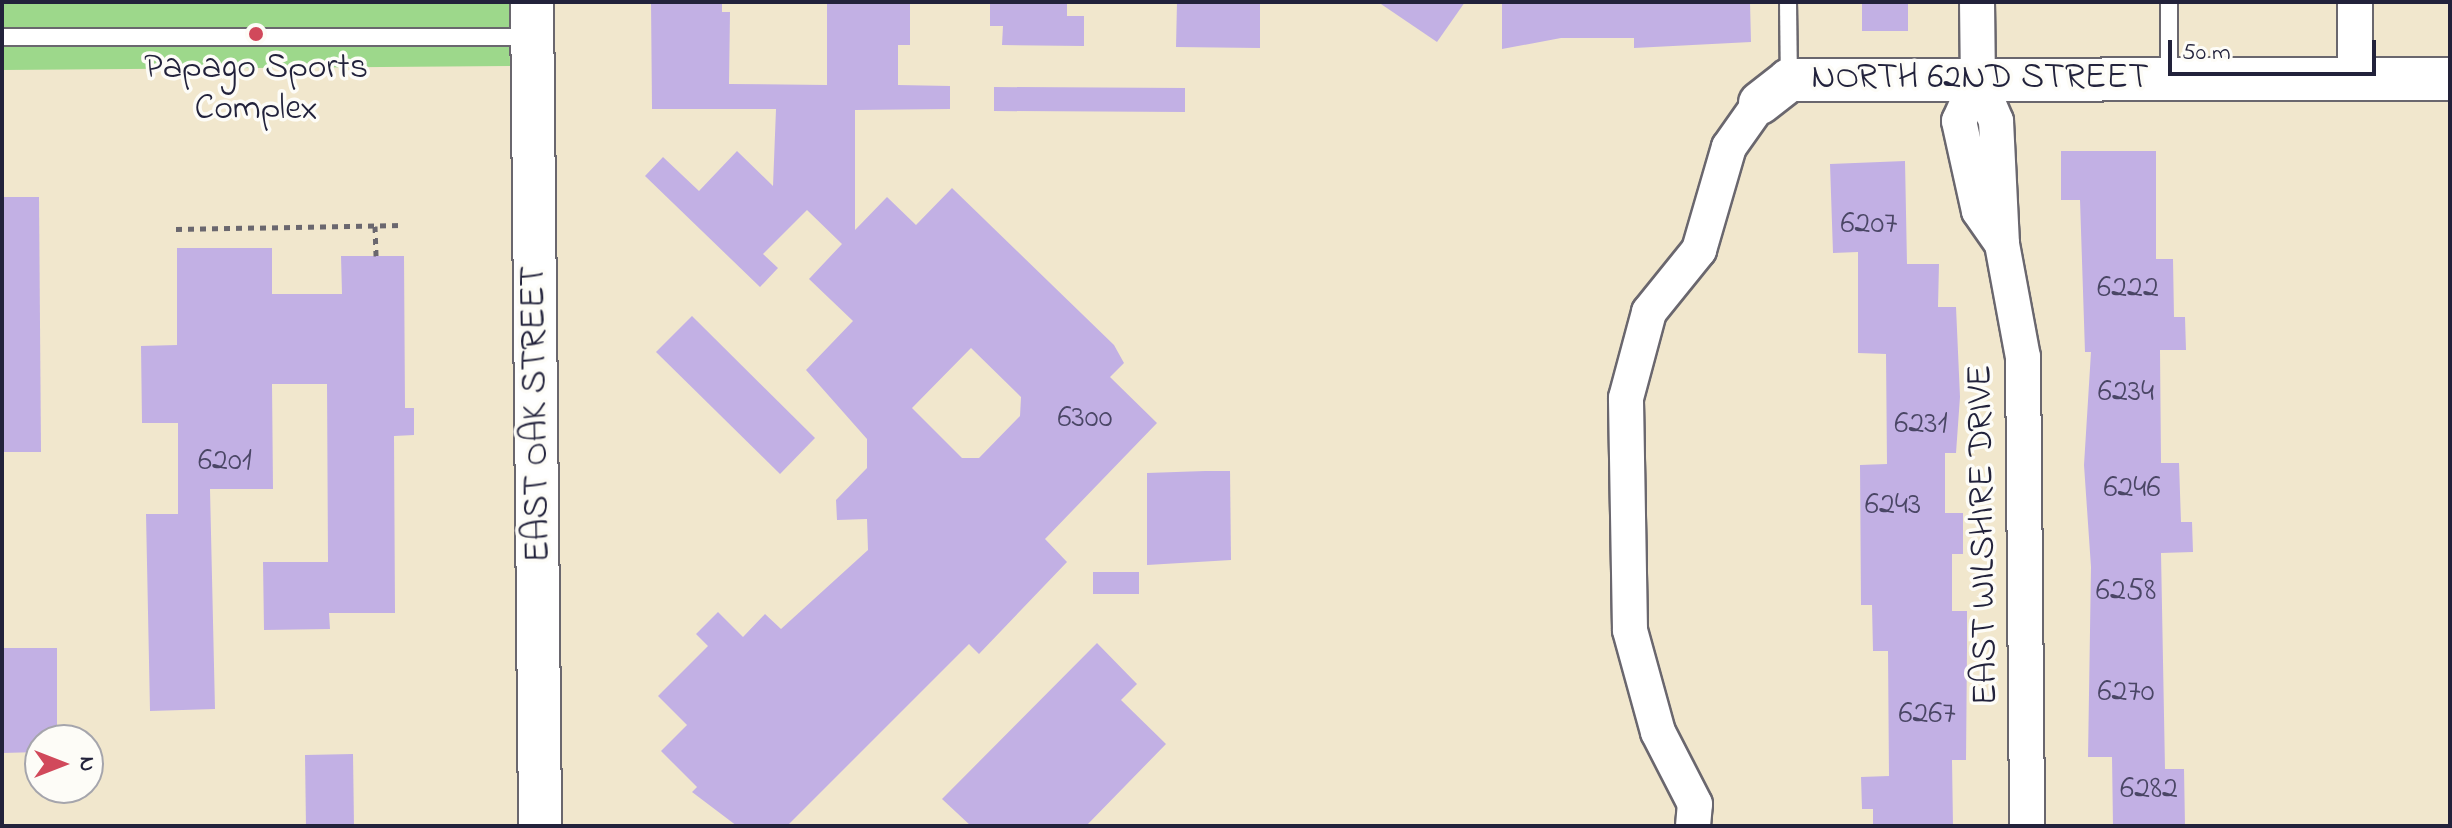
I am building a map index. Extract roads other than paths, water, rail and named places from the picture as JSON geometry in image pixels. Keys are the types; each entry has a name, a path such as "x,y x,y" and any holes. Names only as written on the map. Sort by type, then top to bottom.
{"street":[{"name":"EAST WILSHIRE DRIVE","path":"1977,2 1978,79 1959,121 1979,211 2002,244 2023,357 2027,826"},
{"path":"2355,2 2355,78"},
{"name":"EAST OAK STREET","path":"532,19 540,826"},
{"name":"NORTH 62ND STREET","path":"1693,826 1695,804 1658,732 1630,630 1626,398 1649,312 1699,250 1729,147 1774,91 1978,79 2450,79"}],"lane":[{"path":"1774,91 1788,2"},
{"path":"2169,2 2169,78"},
{"path":"2,37 532,19"}],"place":[{"name":"Papago Sports Complex","path":"256,34"}]}
